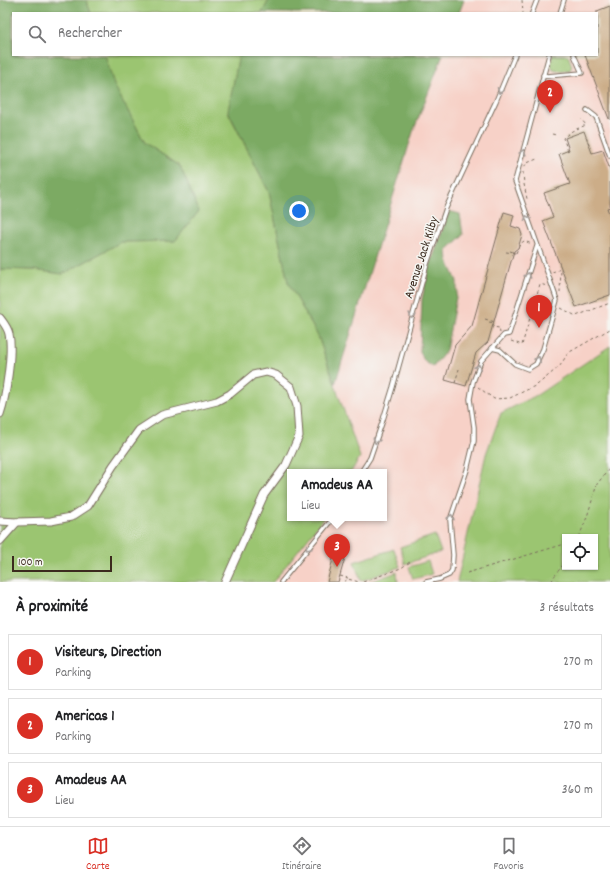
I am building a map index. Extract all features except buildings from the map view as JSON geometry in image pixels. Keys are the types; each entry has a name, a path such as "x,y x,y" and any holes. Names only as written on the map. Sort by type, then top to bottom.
{"street":[{"path":"0,318 9,333 10,355 5,400 0,414"},
{"path":"0,521 51,521 71,517 88,506 113,466 139,430 162,415 217,401 230,394 253,374 266,372 276,375 291,387 297,406 299,436 286,465 264,495 225,582"},
{"path":"0,541 17,522"}],"lane":[{"path":"532,12 537,0"},
{"path":"560,12 564,0"},
{"name":"Avenue Jack Kilby","path":"363,469 370,458 382,423 427,264 446,208 496,101 515,56"},
{"path":"492,348 500,350 515,364 528,369 536,364 543,349 557,300 536,246 516,181 549,56"},
{"path":"543,75 547,76 582,73 574,56"},
{"path":"587,110 596,117 610,156"},
{"path":"426,582 440,579 448,575 452,570 453,556 450,520 474,441 474,427 470,399 473,382 481,361 504,336 509,334 536,246"},
{"path":"281,582 331,521"}],"path":[{"path":"522,0 522,12"},
{"path":"568,151 563,138 572,131 586,125 581,119"},
{"path":"552,134 556,135"},
{"path":"528,203 523,170 527,163 537,159"},
{"path":"516,253 520,244 524,241 536,246"},
{"path":"510,251 516,253"},
{"path":"506,252 516,253"},
{"path":"551,272 561,269 560,296"},
{"path":"511,341 522,345 540,284 547,287 548,282"},
{"path":"558,306 576,316 610,303"},
{"path":"485,319 495,322 493,327 498,328"},
{"path":"489,322 494,323"},
{"path":"473,382 482,391 494,399 510,398 536,385 560,366 568,353 610,329"},
{"path":"455,383 459,369"},
{"path":"579,534 587,517 598,484 610,468"},
{"path":"467,573 562,545"},
{"path":"363,582 401,568 410,562"},
{"path":"552,582 553,578 562,566"},
{"path":"340,576 359,582"},
{"path":"344,582 348,579"}],"shaded area":[{"path":"464,0 610,0 610,346 537,395 501,413 486,454 457,582 273,582 322,521 387,521 387,469 353,469 360,457 335,384 413,132 443,56 598,56 598,12 459,12"}],"green space":[{"path":"0,0 86,0 91,12 12,12 12,56 105,56 114,85 145,143 180,166 199,211 175,241 121,242 63,274 33,270 0,269"},
{"path":"86,0 269,0 263,12 91,12"},
{"path":"269,0 464,0 459,12 263,12"},
{"path":"105,56 239,56 228,112 269,192 288,282 318,336 360,457 353,469 287,469 287,521 322,521 273,582 0,582 0,269 33,270 63,274 121,242 175,241 199,211 180,166 145,143 114,85"},
{"path":"239,56 443,56 413,132 335,384 318,336 288,282 269,192 228,111"},
{"path":"553,56 568,56 572,66 570,70 557,71 553,70 551,65"},
{"path":"449,211 460,214 463,235 447,250 448,261 457,281 457,292 446,351 433,367 424,361 420,351 422,299 428,272"},
{"path":"610,346 610,582 457,582 486,454 501,413 537,395"},
{"path":"435,535 441,552 405,564 400,547"},
{"path":"394,549 400,567 361,581 354,562"},
{"path":"428,561 432,574 413,579 409,567"},
{"path":"397,572 398,582 369,582"}],"place":[{"name":"Americas 1","path":"550,113"},
{"name":"Visiteurs, Direction","path":"539,328"},
{"name":"Amadeus AA","path":"337,567"}]}
